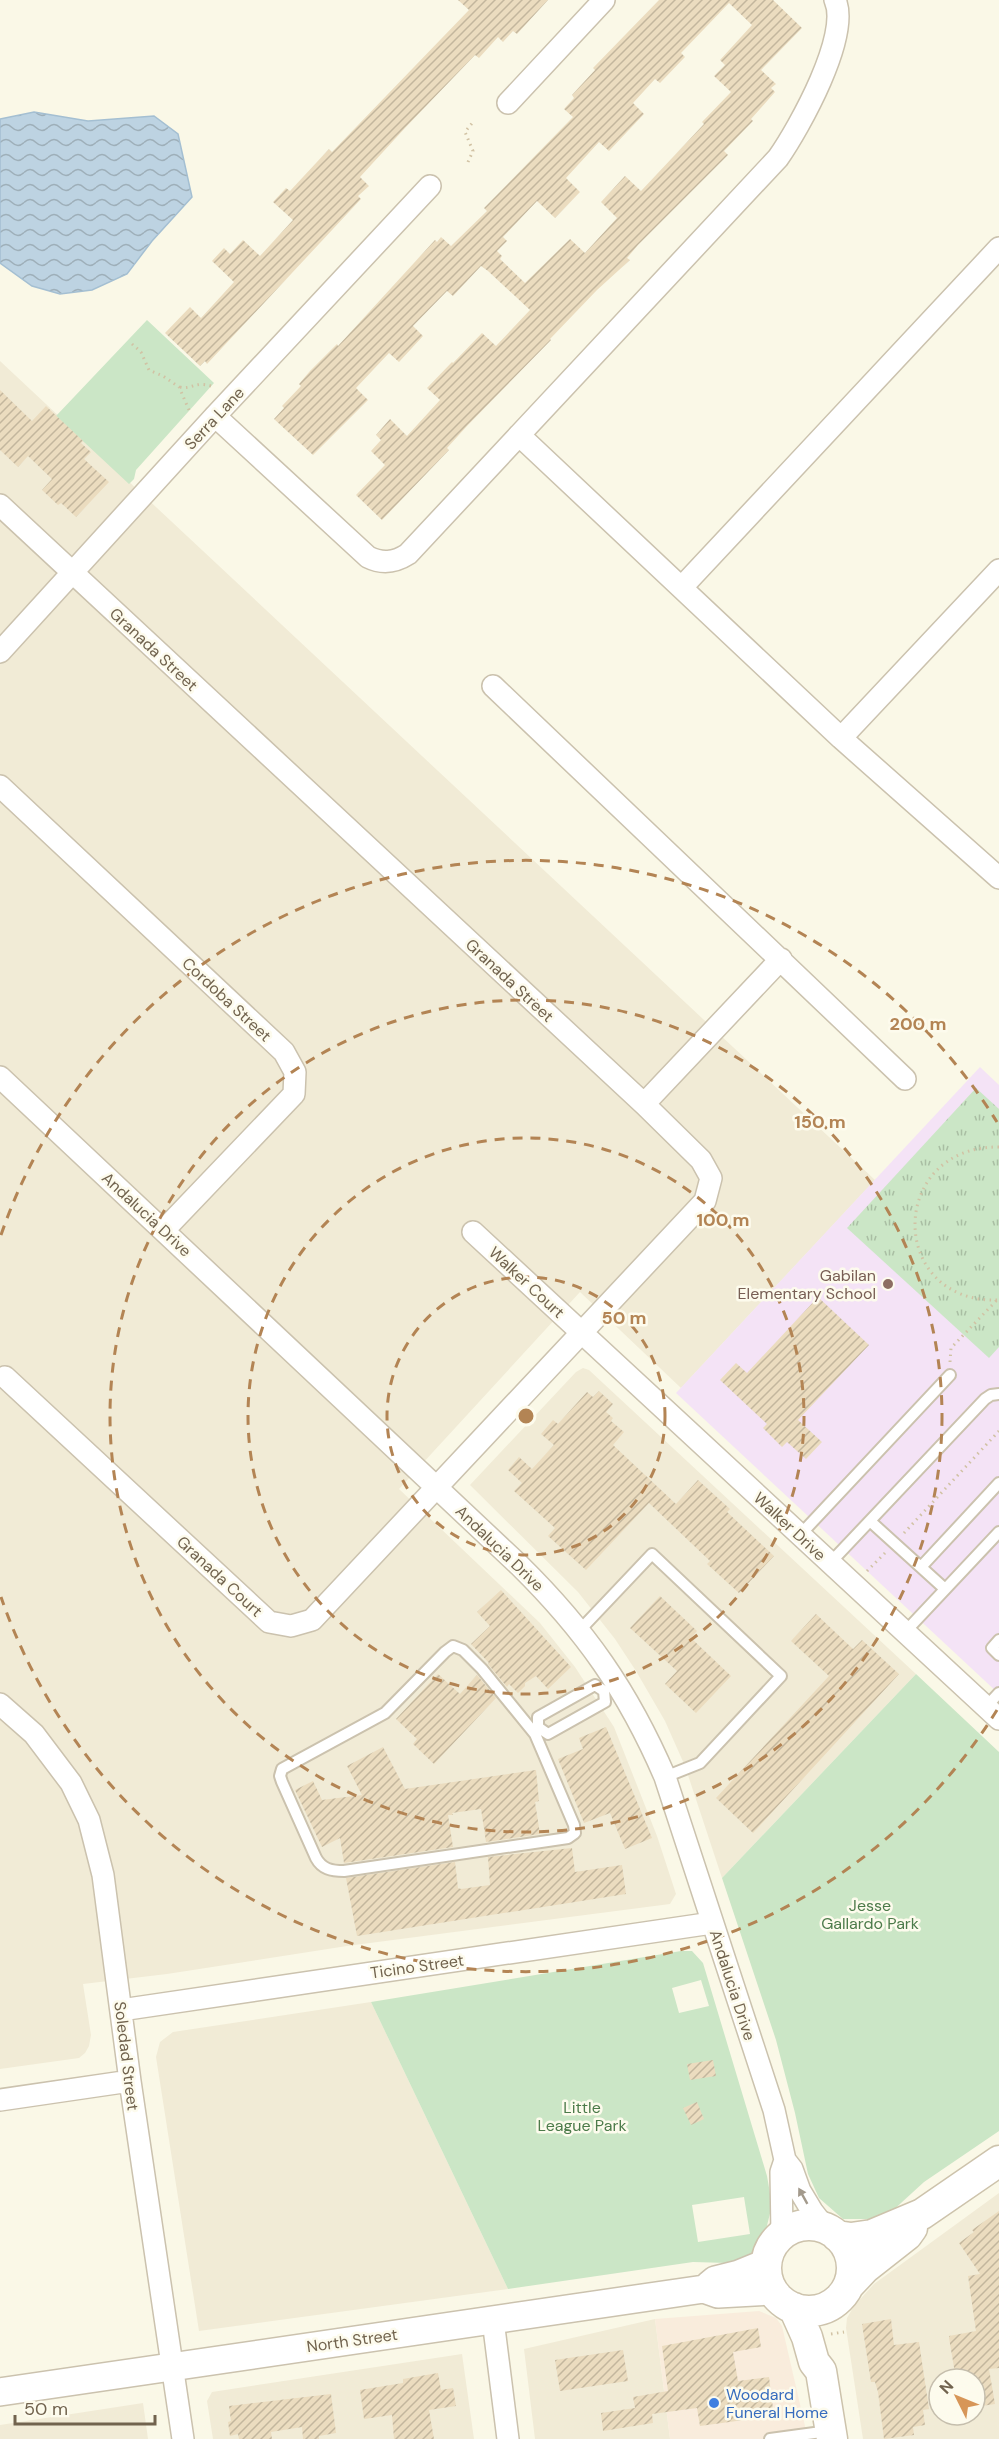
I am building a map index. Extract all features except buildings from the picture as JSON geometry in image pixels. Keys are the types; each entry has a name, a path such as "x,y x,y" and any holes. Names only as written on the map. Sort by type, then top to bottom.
{"main road":[{"path":"831,2435 821,2371 814,2362 807,2337 778,2287 769,2253 782,2234 803,2226 814,2225 851,2238 872,2235 922,2214 999,2161"},
{"path":"778,2287 814,2312 839,2295 865,2268 907,2235 922,2214"},
{"path":"821,2371 826,2360 826,2335 839,2295 851,2275 849,2256 832,2232"}],"street":[{"path":"508,103 604,0"},
{"path":"215,416 360,552 375,561 384,563 393,562 408,554 778,158 801,123 823,75 836,32 838,10 835,0"},
{"name":"Serra Lane","path":"0,652 215,416 430,186"},
{"path":"682,587 999,248"},
{"path":"519,435 841,738 999,878"},
{"name":"Granada Street","path":"0,505 644,1104 701,1160 711,1178 705,1201 437,1486"},
{"path":"841,738 999,570"},
{"path":"493,686 905,1079"},
{"name":"Cordoba Street","path":"0,786 284,1052 296,1072 294,1094 164,1230"},
{"path":"644,1104 781,959"},
{"name":"Andalucia Drive","path":"0,1077 437,1486 551,1597 580,1630 611,1687 643,1727 665,1777 774,2110 785,2160 792,2169 800,2191 809,2206 832,2232"},
{"name":"Walker Court","path":"473,1232 581,1332"},
{"name":"Walker Drive","path":"581,1332 905,1632 995,1706"},
{"name":"Granada Court","path":"5,1377 269,1622 291,1626 312,1620 437,1486"},
{"name":"Soledad Street","path":"0,1704 34,1734 71,1783 89,1820 102,1875 129,2081 183,2439"},
{"name":"Ticino Street","path":"121,2010 712,1923"},
{"path":"0,2100 129,2081"},
{"name":"Andalucia Drive","path":"782,2234 781,2172 785,2160"},
{"name":"North Street","path":"0,2392 704,2289 715,2280 739,2274 778,2287"},
{"path":"493,2320 508,2439"}],"lane":[{"path":"800,1535 950,1375"},
{"path":"830,1563 985,1399 999,1394"},
{"path":"921,1567 999,1483"},
{"path":"870,1521 945,1589"},
{"path":"905,1632 999,1532"},
{"path":"580,1630 652,1554 781,1676 700,1763 665,1777"},
{"path":"999,1640 992,1648 999,1655"},
{"path":"611,1687 595,1684 538,1717 535,1729 576,1828 575,1833 568,1838 344,1871 331,1870 323,1867 316,1858 280,1776 285,1767 385,1713 453,1646 463,1650 482,1669 535,1729 548,1734 605,1702 611,1687"},
{"path":"770,2439 831,2435"}],"path":[{"path":"468,162 473,151 465,132 472,122"},
{"path":"132,344 141,352 149,370 167,378 179,387 189,410"},
{"path":"179,387 185,388 199,383 211,386"},
{"path":"185,399 190,386"},
{"path":"998,1300 980,1300 955,1292 933,1276 919,1253 914,1227 917,1201 929,1177 957,1155 974,1148 999,1147"},
{"path":"950,1375 951,1348 998,1300"},
{"path":"867,1571 999,1431"}],"shaded area":[{"path":"0,361 875,1180 681,1388 580,1292 399,1489 540,1623 575,1667 614,1727 657,1836 676,1894 670,1904 347,1946 167,1974 83,1984 91,2035 85,2053 79,2058 0,2069"},
{"name":"Gabilan Elementary School","path":"980,1067 999,1085 999,1694 676,1393"},
{"path":"583,1368 589,1370 916,1674 722,1878 685,1766 665,1721 636,1671 615,1639 578,1592 470,1485 576,1372"},
{"path":"371,2002 508,2289 199,2331 156,2057 160,2042 173,2032"},
{"path":"999,2193 999,2439 863,2439 846,2328 847,2318 854,2306 874,2284"},
{"path":"759,2311 776,2318 782,2326 808,2439 670,2439 655,2319"},
{"path":"655,2319 670,2439 535,2439 524,2349"},
{"path":"462,2354 474,2439 213,2439 207,2401 212,2392"},
{"path":"143,2403 148,2439 0,2439 0,2425"}],"green space":[{"path":"147,320 214,383 136,470 134,479 129,484 56,416"},
{"path":"976,1088 999,1109 999,1347 989,1358 847,1228"},
{"name":"Jesse Gallardo Park","path":"916,1674 999,1752 999,2131 924,2182 889,2214 875,2219 843,2219 819,2198 808,2174 776,2040 722,1878"},
{"name":"Little League Park","path":"692,1951 703,1963 767,2176 772,2205 764,2238 754,2251 742,2259 728,2263 693,2262 508,2289 371,2002","holes":["701,1980 709,2006 679,2013 672,1988","744,2197 750,2234 698,2242 692,2205"]}],"water":[{"path":"34,112 88,121 154,116 178,134 192,197 152,241 127,274 92,290 60,294 32,286 0,263 0,119"}],"place":[{"name":"Gabilan Elementary School","path":"888,1284"},
{"name":"Woodard Funeral Home","path":"714,2403"}]}
